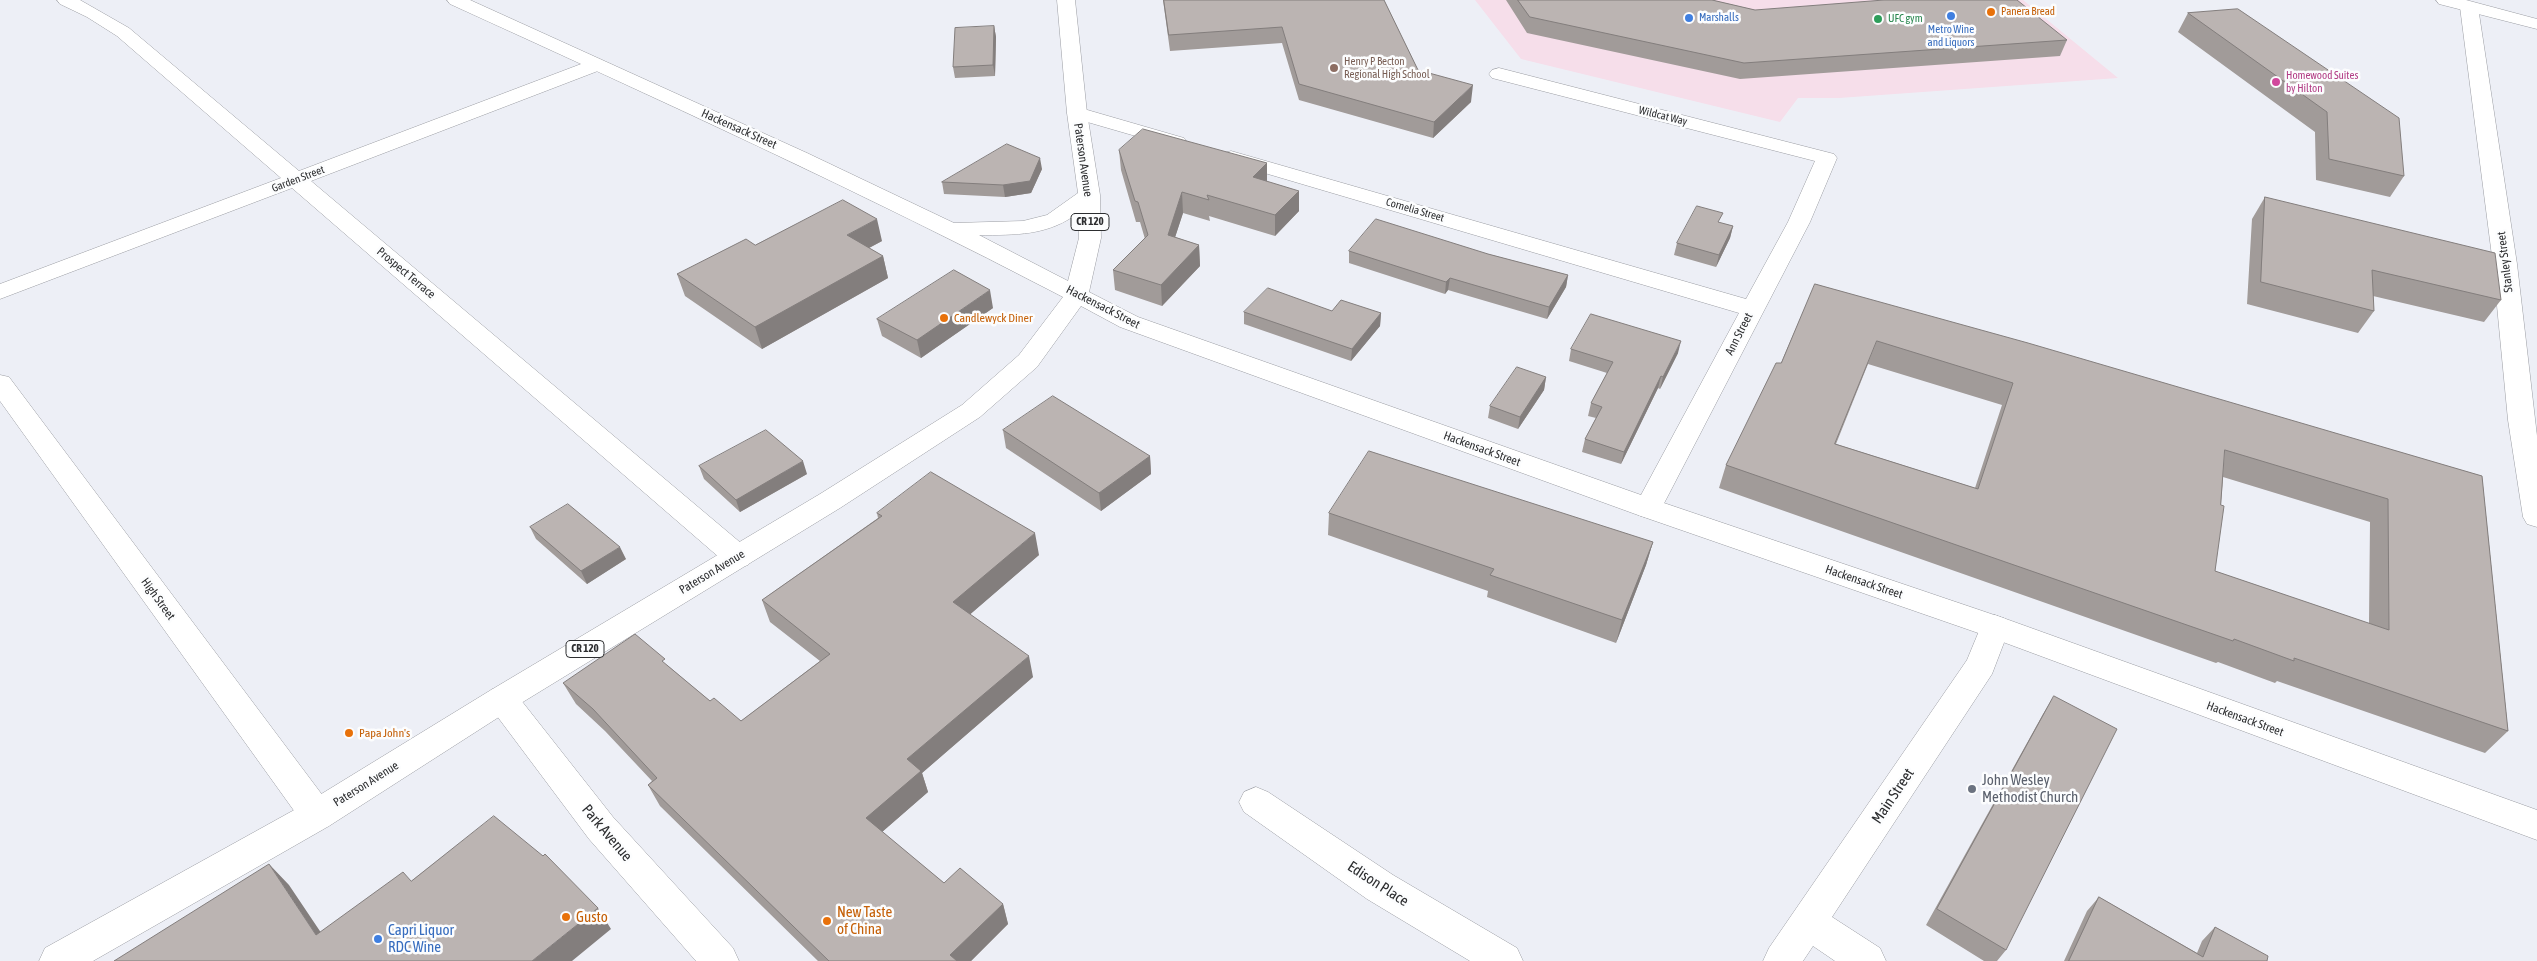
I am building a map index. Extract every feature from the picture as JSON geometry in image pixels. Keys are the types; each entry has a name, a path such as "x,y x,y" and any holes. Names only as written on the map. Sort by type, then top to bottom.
{"main road":[{"name":"Prospect Terrace","path":"66,0 93,13 123,32 738,556"},
{"name":"Hackensack Street","path":"456,0 800,157 1077,294 1129,322 1648,508 1995,627 2537,825"},
{"name":"Paterson Avenue","path":"58,961 317,815 502,699 830,501 971,410 1028,361 1056,326 1077,294 1090,238 1088,195 1077,113 1066,0"},
{"path":"2445,0 2537,24"},
{"name":"Stanley Street","path":"2469,7 2505,264 2521,420 2537,517"},
{"name":"Garden Street","path":"0,292 596,65"},
{"name":"Wildcat Way","path":"1498,74 1827,158"},
{"name":"Cornelia Street","path":"1077,113 1753,309"},
{"name":"Ann Street","path":"1648,508 1799,222 1827,158"},
{"path":"947,229 1000,230 1038,225 1055,220 1088,195"},
{"name":"High Street","path":"0,383 317,815"},
{"name":"Main Street","path":"1782,961 1981,665 1995,627"},
{"name":"Park Avenue","path":"502,699 601,828 720,961"},
{"name":"Edison Place","path":"1256,802 1380,887 1504,961"},
{"path":"1808,923 1867,961"}],"shaded area":[{"path":"1475,0 2023,0 2118,78 1839,98 1798,98 1780,122 1521,59"}],"building":[{"name":"Henry P Becton Regional High School","path":"1164,0 1384,0 1418,70 1473,85 1434,122 1299,84 1282,27 1169,35"},
{"path":"1518,0 1712,0 1755,10 1884,0 2017,0 2067,40 1744,63 1530,17"},
{"path":"2238,9 2399,118 2404,176 2329,159 2327,112 2188,13"},
{"path":"994,26 993,65 953,67 955,28"},
{"path":"1143,129 1267,163 1253,177 1299,191 1275,215 1207,195 1209,200 1182,192 1168,235 1199,245 1161,285 1113,270 1148,235 1119,150"},
{"path":"1007,144 1040,158 1030,181 1003,185 942,182"},
{"path":"2265,197 2495,253 2501,300 2372,270 2374,311 2261,282"},
{"path":"843,200 877,219 847,235 883,256 755,327 677,274 746,239 755,245"},
{"path":"1697,206 1723,213 1718,222 1733,226 1719,255 1677,243"},
{"path":"1376,219 1488,254 1568,275 1549,307 1450,278 1446,282 1349,251"},
{"path":"954,270 990,290 917,340 877,319"},
{"path":"1815,284 2028,343 2482,476 2508,731 2294,658 2294,661 2234,639 2233,641 1726,465 1776,363 1781,363","holes":["1877,341 2013,383 1978,489 1835,444","2225,450 2388,499 2389,630 2215,571 2224,506 2221,505"]},
{"path":"1268,288 1332,311 1341,300 1381,313 1352,349 1244,312"},
{"path":"1591,314 1681,341 1663,377 1661,376 1624,452 1585,439 1602,407 1591,403 1613,362 1571,349"},
{"path":"1517,367 1546,377 1520,417 1490,406"},
{"path":"1053,396 1150,456 1099,493 1003,430"},
{"path":"766,430 803,461 736,500 699,466"},
{"path":"1369,451 1653,542 1622,620 1490,575 1494,569 1329,513"},
{"path":"931,472 1035,533 953,602 1029,656 907,759 921,771 866,818 944,883 960,868 1003,904 950,955 957,961 829,961 648,785 657,778 593,709 563,683 635,634 665,659 662,661 710,701 714,698 741,721 830,654 762,600 882,516 877,513"},
{"path":"568,504 620,547 581,571 530,527"},
{"path":"2054,696 2117,729 2006,950 1937,909"},
{"path":"494,816 543,856 545,854 598,908 532,961 114,961 269,864 316,935 403,872 411,881"},
{"path":"2099,897 2203,957 2215,927 2268,956 2267,961 2069,961"}],"place":[{"name":"Panera Bread","path":"1991,12"},
{"name":"Metro Wine and Liquors","path":"1951,16"},
{"name":"Marshalls","path":"1689,18"},
{"name":"UFC gym","path":"1878,19"},
{"name":"Henry P Becton Regional High School","path":"1334,68"},
{"name":"Homewood Suites by Hilton","path":"2276,82"},
{"name":"Candlewyck Diner","path":"944,318"},
{"name":"Papa John's","path":"349,733"},
{"name":"John Wesley Methodist Church","path":"1972,789"},
{"name":"Gusto","path":"566,917"},
{"name":"New Taste of China","path":"827,921"},
{"name":"Capri Liquor RDC Wine","path":"378,939"}]}
